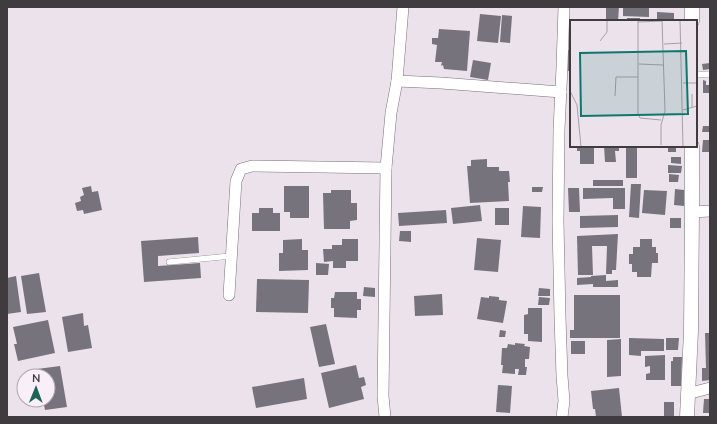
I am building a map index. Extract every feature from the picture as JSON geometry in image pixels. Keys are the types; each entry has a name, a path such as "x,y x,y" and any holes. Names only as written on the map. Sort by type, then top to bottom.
{"street":[{"path":"385,417 383,396 386,168 391,113 397,81 403,7"},
{"path":"562,417 564,401 560,324 558,221 559,130 564,7"},
{"path":"692,7 692,20"},
{"path":"397,81 561,92"},
{"path":"687,417 690,331 692,147"},
{"path":"229,295 236,181 241,169 252,166 386,168"},
{"path":"692,212 710,211"},
{"path":"687,394 710,388"}],"lane":[{"path":"697,75 710,74"},
{"path":"169,262 231,256"}],"building":[{"path":"606,7 619,7 618,20 606,20"},
{"path":"623,7 649,7 649,17 623,16"},
{"path":"657,12 674,13 674,20 657,20"},
{"path":"480,14 501,16 498,43 477,41"},
{"path":"502,15 512,16 510,43 500,42"},
{"path":"627,18 640,18 640,20 627,20"},
{"path":"439,29 470,31 467,71 444,69 443,65 441,66 442,62 435,62 437,45 432,44 432,38 438,38"},
{"path":"567,50 570,50 570,71 567,71"},
{"path":"473,60 491,63 488,80 470,77"},
{"path":"710,63 710,69 703,70 702,64"},
{"path":"703,80 706,81 706,85 710,85 710,93 703,93"},
{"path":"703,126 709,126 709,132 702,132"},
{"path":"703,140 710,140 710,152 702,152"},
{"path":"577,147 594,147 594,164 580,164 580,151 577,151"},
{"path":"604,147 619,147 619,151 615,151 616,162 605,162"},
{"path":"626,147 637,147 637,178 626,178"},
{"path":"668,147 676,147 676,152 668,152"},
{"path":"671,157 681,157 681,164 671,163"},
{"path":"487,159 487,167 499,167 499,171 509,171 509,201 470,203 467,166 471,166 471,160"},
{"path":"668,165 682,166 681,173 668,173"},
{"path":"669,174 679,175 678,182 669,182"},
{"path":"593,180 623,180 623,186 593,186"},
{"path":"631,184 641,184 639,218 629,217"},
{"path":"91,186 92,192 98,191 102,210 84,214 83,210 77,211 75,203 81,201 80,197 84,195 82,188"},
{"path":"284,186 309,186 309,218 290,218 290,212 284,212"},
{"path":"532,187 543,187 542,192 532,192"},
{"path":"568,188 579,188 580,212 569,212"},
{"path":"583,188 625,188 625,209 613,209 613,198 583,199"},
{"path":"675,189 684,190 684,206 674,205"},
{"path":"331,190 351,190 351,203 357,203 357,220 350,221 350,229 324,229 323,193 331,193"},
{"path":"644,190 667,191 665,215 642,213"},
{"path":"480,205 482,221 453,224 451,208"},
{"path":"523,206 541,207 540,238 521,237"},
{"path":"259,208 273,208 273,213 280,213 280,231 252,231 252,213 259,213"},
{"path":"495,208 509,208 509,225 495,225"},
{"path":"446,210 447,223 399,226 398,213"},
{"path":"618,215 618,227 580,228 580,216"},
{"path":"670,218 681,218 681,228 670,228"},
{"path":"400,231 411,231 411,242 399,241"},
{"path":"618,234 616,270 612,270 612,274 606,274 607,246 592,246 593,275 578,275 577,236"},
{"path":"198,237 199,253 158,256 158,266 200,263 201,278 144,282 141,241"},
{"path":"477,238 501,240 498,272 474,270"},
{"path":"302,239 302,250 308,250 308,270 279,271 279,253 283,253 283,240"},
{"path":"342,239 358,239 358,261 346,261 346,268 333,268 333,261 324,262 323,249 332,249 332,245 342,245"},
{"path":"640,239 652,239 652,247 656,247 656,253 658,253 658,263 652,263 651,277 637,277 637,272 632,272 632,264 629,264 629,254 633,254 633,247 640,247"},
{"path":"316,263 329,264 328,275 316,275"},
{"path":"39,273 46,312 27,314 21,276"},
{"path":"606,275 606,281 618,280 618,287 593,287 593,284 577,285 577,278"},
{"path":"16,276 21,312 7,314 7,278"},
{"path":"257,279 309,280 308,313 256,312"},
{"path":"364,287 375,288 375,297 363,296"},
{"path":"539,288 550,289 550,296 538,296"},
{"path":"335,292 357,292 357,299 361,299 361,310 357,310 357,318 334,317 334,308 331,308 331,298 334,298"},
{"path":"442,294 443,315 415,316 414,296"},
{"path":"574,295 620,295 620,338 570,338 570,330 574,330"},
{"path":"489,296 499,297 499,300 507,301 503,323 477,319 481,297 489,298"},
{"path":"539,297 550,298 549,305 538,305"},
{"path":"528,308 542,308 542,342 528,341 528,334 524,334 524,315 528,314"},
{"path":"83,313 84,326 88,325 92,348 68,352 62,317"},
{"path":"48,320 55,353 18,361 14,344 17,344 13,327"},
{"path":"326,324 335,364 319,367 310,327"},
{"path":"500,330 506,331 505,337 499,337"},
{"path":"705,333 710,333 710,380 702,381 702,368 706,368"},
{"path":"629,338 664,339 664,351 641,351 641,356 629,355"},
{"path":"666,338 679,338 678,350 666,350"},
{"path":"621,339 621,376 607,377 607,340"},
{"path":"571,341 585,341 585,354 571,354"},
{"path":"515,343 525,344 524,346 530,347 529,359 525,359 525,367 527,367 526,375 518,375 519,369 515,369 515,374 502,373 502,348 507,348 508,344 515,345"},
{"path":"665,355 665,380 646,380 646,374 650,373 650,366 645,367 645,356"},
{"path":"673,357 682,357 681,386 671,386 671,361 673,361"},
{"path":"356,365 359,378 364,377 366,385 361,387 364,399 329,408 321,373"},
{"path":"60,366 67,407 45,410 45,408 56,408 56,368 45,368"},
{"path":"304,378 307,399 256,408 252,387"},
{"path":"498,385 512,386 510,413 496,412"},
{"path":"619,388 622,417 596,417 595,409 593,409 591,391"},
{"path":"704,399 710,399 710,413 703,413"},
{"path":"664,402 674,402 674,417 664,417"}]}
